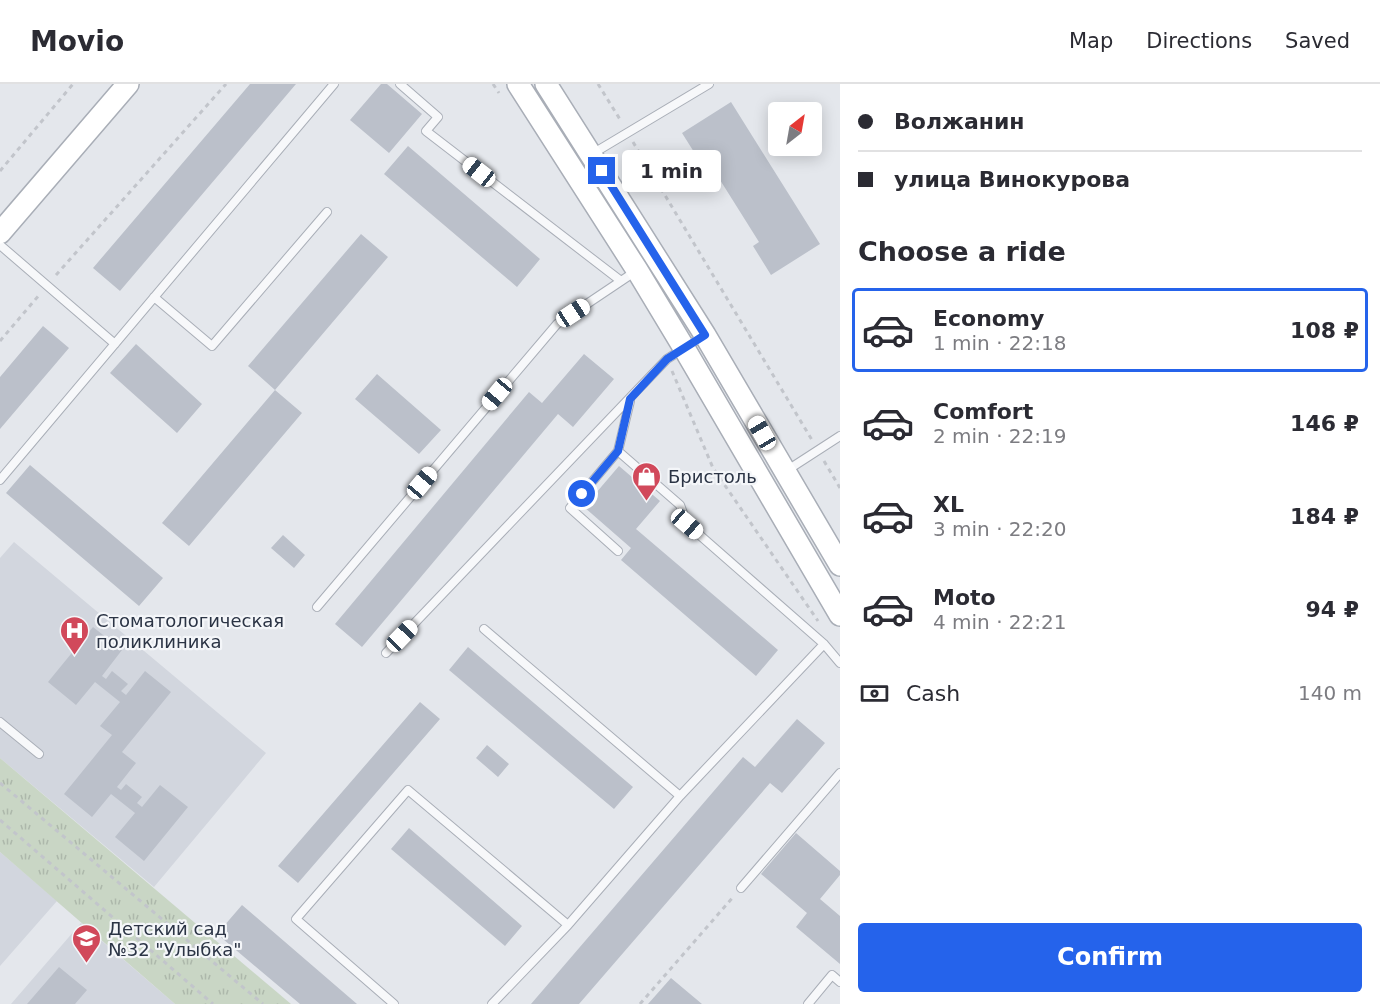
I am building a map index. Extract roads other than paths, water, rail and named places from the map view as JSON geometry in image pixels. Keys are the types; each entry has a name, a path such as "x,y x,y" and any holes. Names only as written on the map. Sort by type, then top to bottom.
{"main road":[{"path":"0,233 128,84"},
{"path":"518,84 629,276 684,348 840,615"},
{"path":"546,84 705,335 840,566"}],"lane":[{"path":"0,480 334,84"},
{"path":"400,84 438,117 426,130 629,276"},
{"path":"591,154 709,84"},
{"path":"154,297 212,346 327,212"},
{"path":"0,245 115,344"},
{"path":"317,607 557,324 656,257"},
{"path":"386,653 667,359 705,335"},
{"path":"618,551 570,508 618,451 630,399"},
{"path":"785,472 840,436"},
{"path":"618,451 680,505 687,524 824,644 840,663"},
{"path":"484,629 680,796"},
{"path":"492,1004 568,925 680,796 824,644"},
{"path":"0,722 39,754"},
{"path":"741,888 840,773"},
{"path":"394,1004 296,919 408,790 568,925"},
{"path":"808,1004 832,975 840,982"}],"place":[{"name":"Бристоль","path":"647,502"},
{"name":"Cтоматологическая поликлиника","path":"75,656"},
{"name":"Детский сад №32 \"Улыбка\"","path":"87,964"}]}
